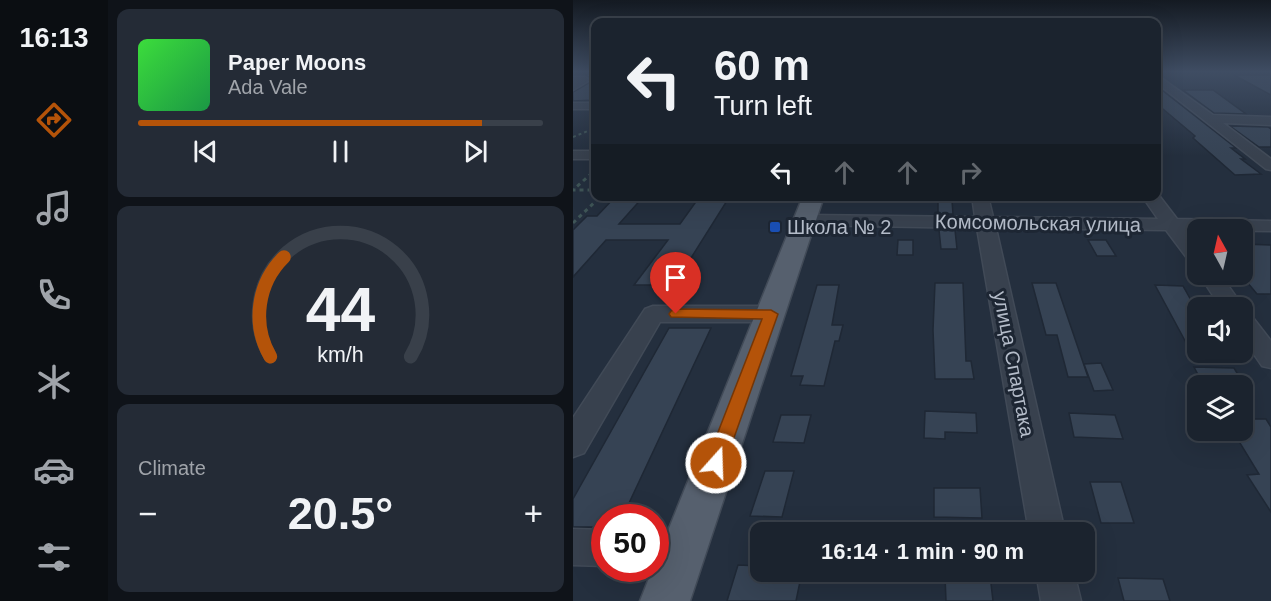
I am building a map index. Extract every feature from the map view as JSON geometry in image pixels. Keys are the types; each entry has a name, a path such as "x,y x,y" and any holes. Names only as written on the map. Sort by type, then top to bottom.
{"main road":[{"path":"665,601 670,549 771,314 810,208"}],"street":[{"path":"1185,100 1271,165"},
{"path":"573,106 591,106"},
{"path":"1209,119 1271,121"},
{"path":"573,155 591,155"},
{"name":"улица Спартака","path":"981,201 1045,522"},
{"path":"1155,201 1187,244"},
{"name":"Комсомольская улица","path":"810,208 985,222 1271,226"},
{"path":"573,444 653,314 771,314"},
{"path":"1253,334 1271,359"},
{"path":"573,547 591,548"},
{"path":"1057,582 1061,601"}],"path":[{"path":"573,137 591,130"},
{"path":"573,190 591,174"},
{"path":"573,190 591,190"},
{"path":"573,223 596,201"}],"building":[{"path":"1161,100 1175,100 1236,148 1231,148 1261,174 1235,175 1193,138 1195,136 1161,107"},
{"path":"1197,100 1227,100 1246,114 1214,113"},
{"path":"1230,126 1268,127 1271,129 1271,147 1259,147"},
{"path":"611,201 640,201 619,224 680,224 696,201 727,201 674,285 634,285 668,240 606,240 573,277 573,230 587,216 597,216"},
{"path":"938,201 952,201 953,214 938,214"},
{"path":"939,230 955,230 957,249 941,249"},
{"path":"898,240 913,240 913,255 897,255"},
{"path":"1088,240 1106,240 1116,256 1097,256"},
{"path":"1253,244 1271,245 1271,294 1257,294 1250,285 1253,285"},
{"path":"935,283 963,283 966,361 971,361 974,379 935,379 933,330"},
{"path":"1032,283 1056,283 1088,377 1068,377 1057,335 1046,335"},
{"path":"817,285 839,285 832,325 843,325 839,341 835,341 824,386 800,385 803,376 791,376"},
{"path":"1155,285 1183,286 1189,297 1187,297 1187,344"},
{"path":"669,328 711,328 629,504 591,504 591,527 573,527 573,499"},
{"path":"1101,363 1113,390 1094,391 1084,364"},
{"path":"1194,367 1234,368 1238,375 1198,375"},
{"path":"925,411 976,413 977,433 945,432 945,439 924,438"},
{"path":"1069,413 1115,415 1123,439 1074,437"},
{"path":"781,415 811,415 804,443 773,442"},
{"path":"1253,419 1266,419 1271,427 1271,512 1247,475 1259,474 1239,441 1253,441"},
{"path":"765,471 794,471 782,517 750,516"},
{"path":"1090,482 1121,482 1134,523 1101,523"},
{"path":"934,488 980,488 982,518 934,517"},
{"path":"738,565 750,566 750,582 800,582 796,601 727,601"},
{"path":"1118,578 1163,579 1170,601 1124,601"},
{"path":"945,582 991,582 993,601 946,601"}],"place":[{"name":"Школа № 2","path":"775,227"}],"route":[{"path":"676,314 771,314 716,463"}]}
